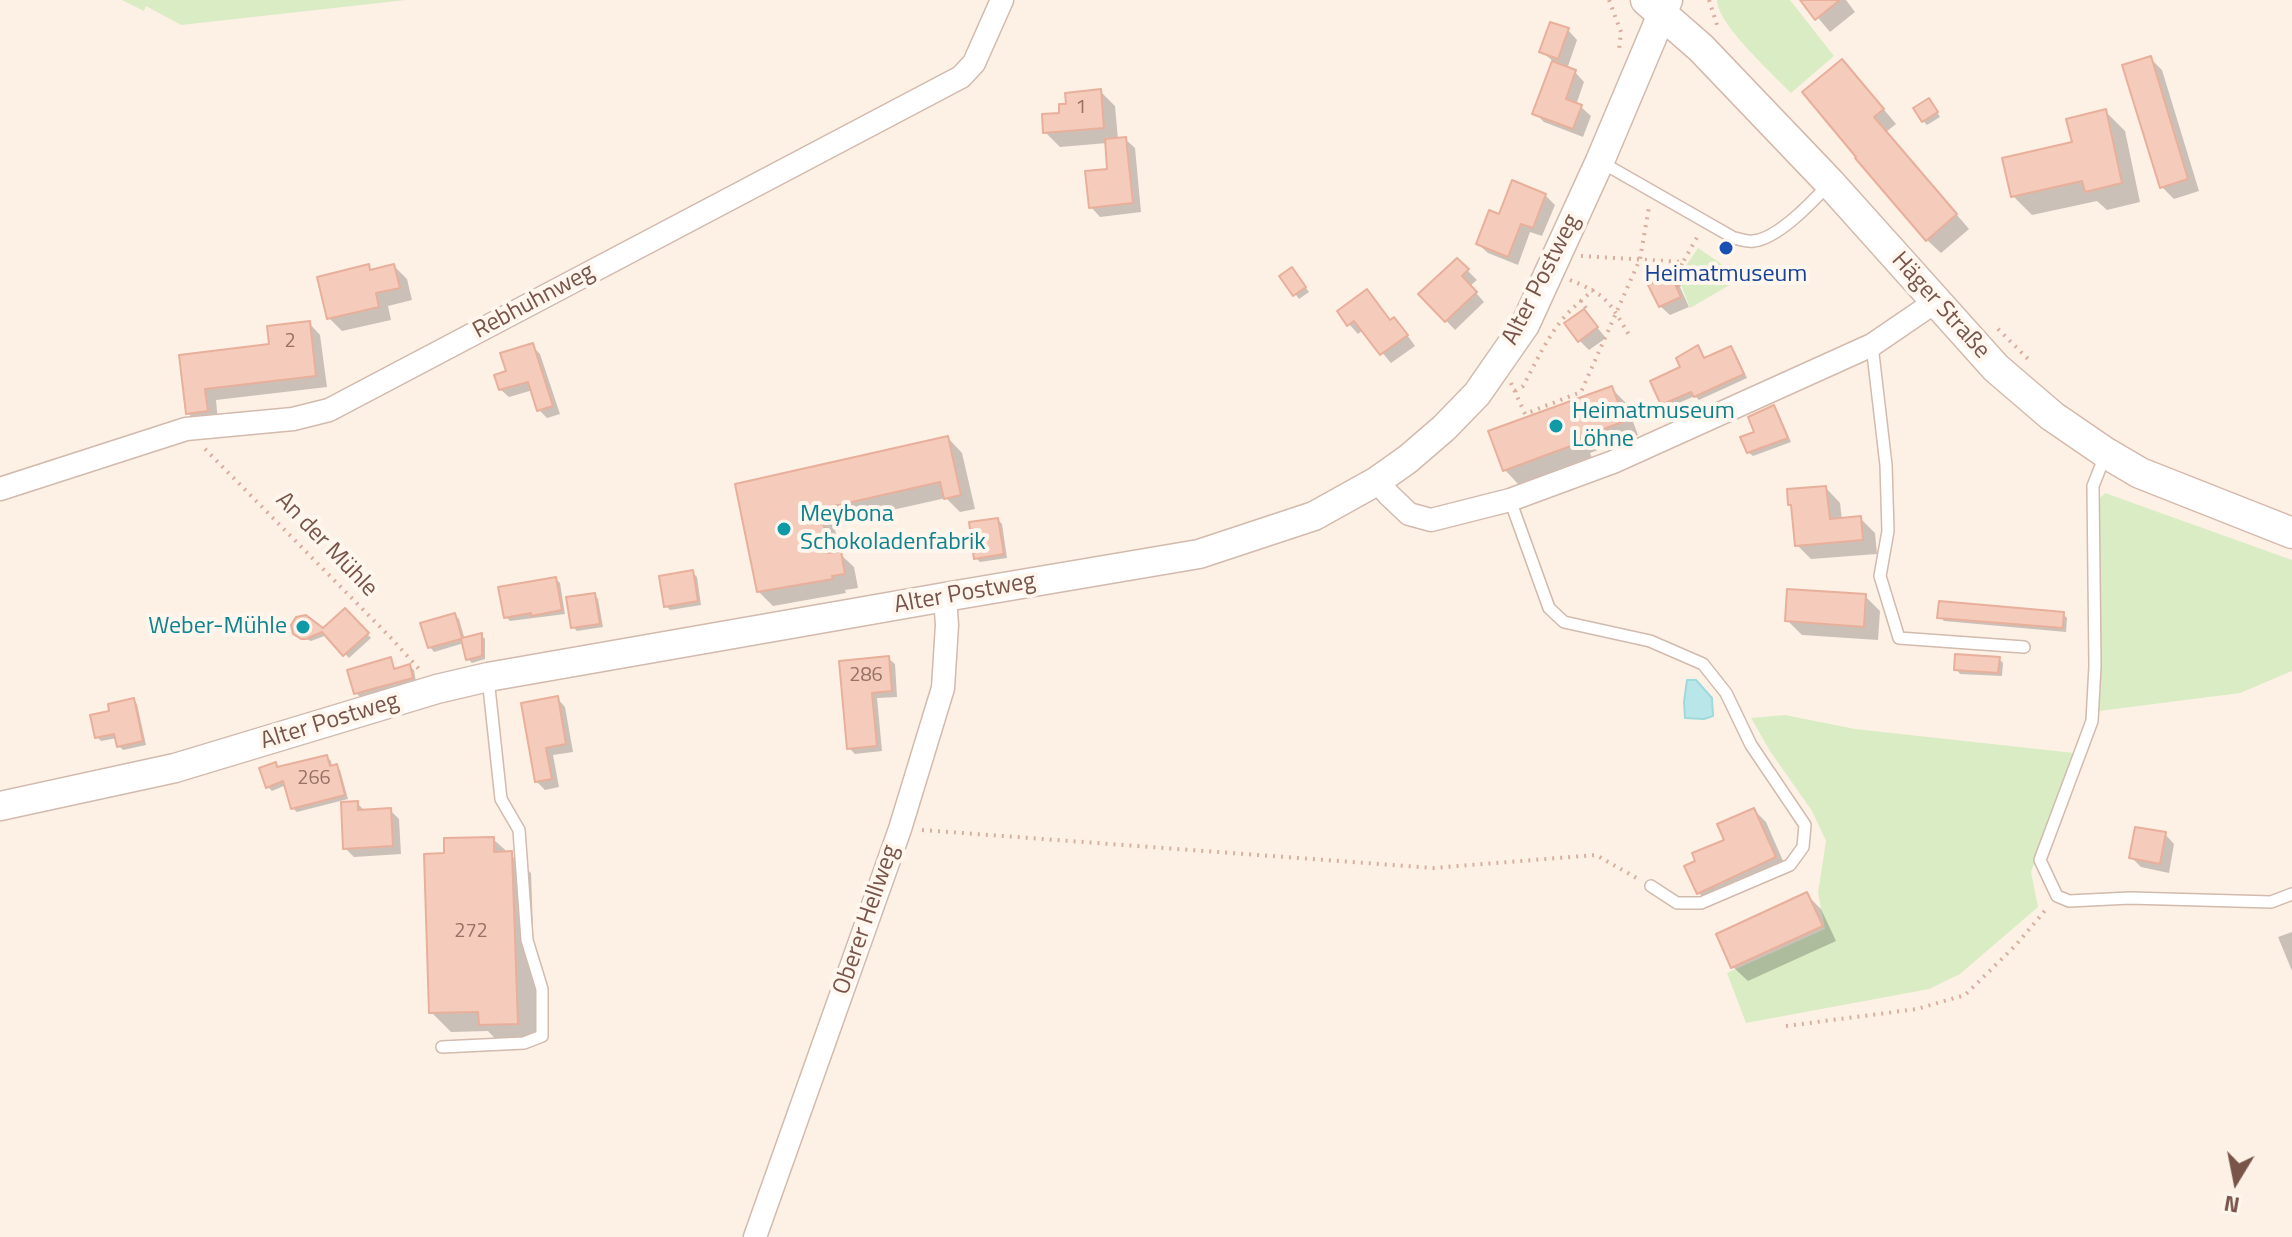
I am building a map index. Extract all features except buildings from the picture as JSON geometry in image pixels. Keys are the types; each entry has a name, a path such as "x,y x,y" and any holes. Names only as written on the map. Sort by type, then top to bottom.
{"main road":[{"name":"Häger Straße","path":"1659,4 1830,183 1996,368 2052,416 2140,473 2292,533"}],"street":[{"name":"Rebhuhnweg","path":"0,489 186,429 293,419 329,410 961,77 974,63 1002,0"},
{"name":"Alter Postweg","path":"0,806 175,768 437,689 488,677 1199,554 1314,516 1377,481 1444,428 1477,394 1525,325 1600,161 1659,4"},
{"path":"1377,481 1409,514 1431,520 1510,500 1613,462 1872,345 1935,302"},
{"name":"Oberer Hellweg","path":"755,1237 900,829 943,688 947,625 945,597"}],"lane":[{"path":"1600,161 1734,238 1751,242 1762,239 1799,216 1830,183"},
{"path":"1872,345 1886,465 1888,531 1880,576 1899,638 2024,647"},
{"path":"2106,453 2093,486 2095,666 2092,721 2040,860 2057,896 2069,901 2130,898 2271,902 2292,894"},
{"path":"1510,500 1549,608 1564,622 1650,641 1703,664 1726,693 1751,745 1805,825 1803,847 1790,865 1701,903 1677,903 1651,886"},
{"path":"442,1047 524,1043 542,1036 542,989 527,940 519,830 501,799 488,677"}],"path":[{"path":"1609,0 1621,32 1618,58"},
{"path":"1709,0 1721,36"},
{"path":"1493,371 1510,382 1525,414 1581,392 1640,259 1650,205 1656,193"},
{"path":"1679,287 1675,276 1706,222"},
{"path":"1554,260 1579,256 1683,262"},
{"path":"1554,260 1608,300 1631,338"},
{"path":"1515,391 1523,386 1554,328 1594,289"},
{"path":"1581,301 1586,308"},
{"path":"1991,322 2039,370"},
{"name":"An der Mühle","path":"186,429 437,689"},
{"path":"900,829 1433,868 1596,855 1651,886"},
{"path":"1786,1026 1917,1009 1965,995 2015,946 2057,896"}],"green space":[{"path":"122,0 406,0 181,25 146,6 144,11"},
{"path":"1717,0 1790,0 1834,56 1791,93 1736,35 1719,10"},
{"path":"1698,248 1742,278 1690,308 1678,277"},
{"path":"2105,493 2292,560 2292,671 2240,693 2099,711 2100,498"},
{"path":"1785,715 1855,729 2074,753 2031,872 2038,907 1960,974 1929,989 1746,1023 1727,973 1825,929 1818,893 1826,841 1812,811 1751,718"}],"water":[{"path":"1687,680 1696,680 1712,698 1713,716 1685,718"}],"place":[{"name":"Heimatmuseum","path":"1726,248"},
{"name":"Heimatmuseum Löhne","path":"1556,426"},
{"name":"Meybona Schokoladenfabrik","path":"784,529"},
{"name":"Weber-Mühle","path":"303,627"}]}
